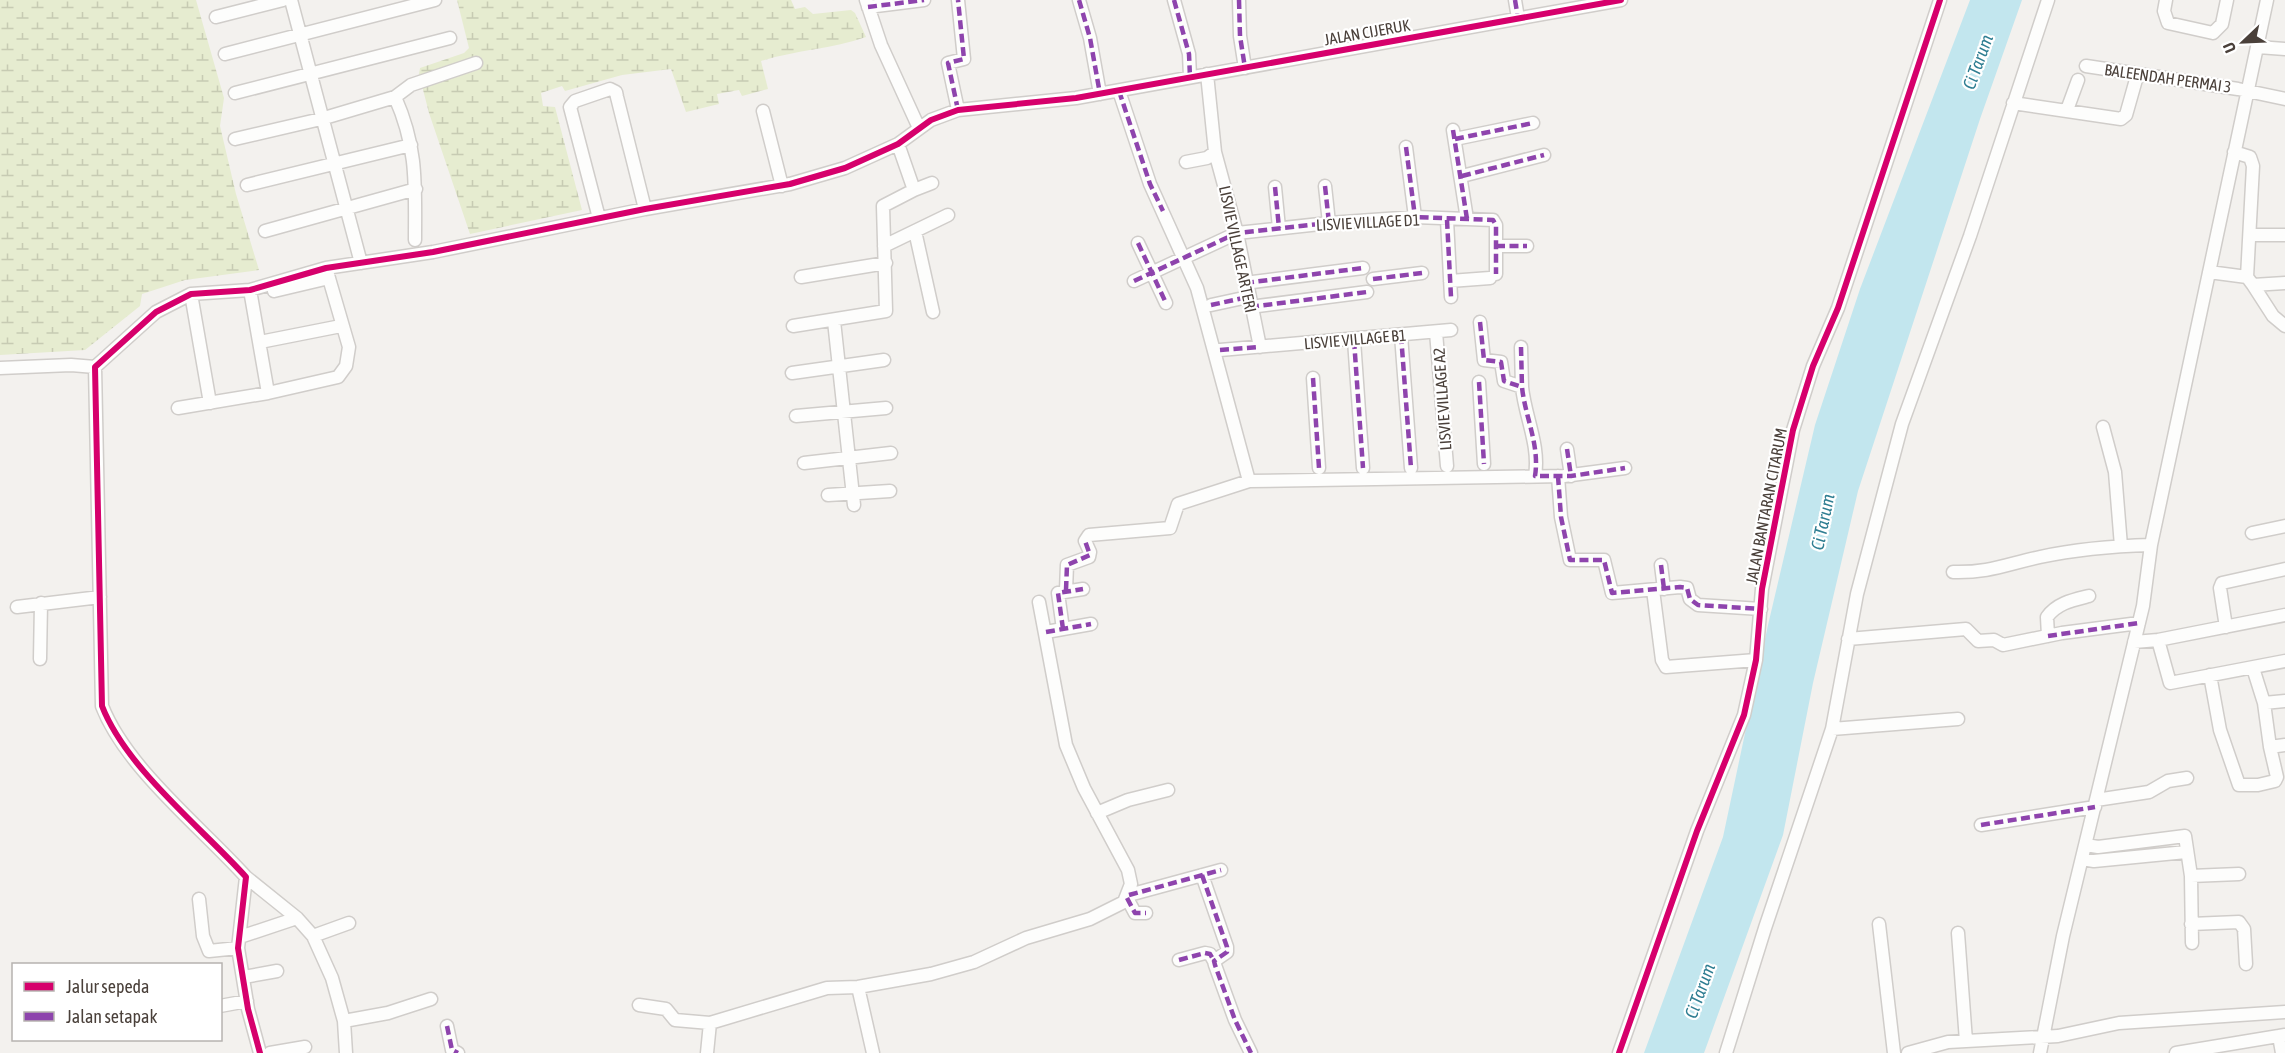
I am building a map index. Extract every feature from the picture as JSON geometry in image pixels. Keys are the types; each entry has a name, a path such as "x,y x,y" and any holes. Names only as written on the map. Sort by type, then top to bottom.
{"street":[{"path":"216,17 283,0"},
{"path":"291,0 309,76 361,263"},
{"path":"225,54 435,0"},
{"path":"919,128 892,72 867,3 924,0"},
{"path":"346,1053 344,1021 332,978 313,936 297,918 246,877 180,811 109,722 102,706 95,368 156,312 191,294 251,293 361,263 433,252 645,209 782,186 837,171 898,144 919,128 958,110 948,63 964,59 958,0"},
{"path":"1079,0 1090,38 1100,94"},
{"path":"1174,0 1189,54 1190,77"},
{"path":"1239,0 1240,36 1245,68"},
{"path":"1515,0 1518,18"},
{"name":"JALAN CIJERUK","path":"958,110 1034,104 1119,91 1518,18 1567,4 1621,0"},
{"name":"JALAN BANTARAN CITARUM","path":"1619,1053 1697,831 1744,715 1756,660 1772,532 1794,430 1813,366 1841,298 1940,0"},
{"path":"1726,1053 1765,928 1832,729 1848,639 1902,424 1970,236 2048,0"},
{"path":"2166,0 2164,11 2168,22 2213,33 2222,24 2227,0"},
{"path":"2040,1053 2082,859 2139,623 2151,545 2267,0"},
{"path":"235,93 309,76 450,38"},
{"path":"2258,46 2285,49"},
{"path":"235,139 321,119 395,97 411,85 476,63"},
{"name":"BALEENDAH PERMAI 3","path":"2086,66 2137,76 2249,91 2285,99"},
{"name":"LISVIE VILLAGE ARTERI","path":"1207,74 1215,152 1237,233 1245,283 1260,347"},
{"path":"2013,103 2121,119 2126,115 2137,76"},
{"path":"2067,110 2078,80"},
{"path":"599,218 570,107 575,101 610,89 616,92 645,209"},
{"path":"1119,91 1150,184 1185,259 1201,303 1250,481"},
{"path":"395,97 406,121 411,145 416,189 415,240"},
{"path":"763,111 782,186"},
{"path":"1467,219 1454,134 1533,123"},
{"path":"898,144 914,190"},
{"path":"247,185 411,145"},
{"path":"1406,147 1415,217"},
{"path":"1186,162 1207,158 1215,152"},
{"path":"2234,152 2250,158 2253,165 2250,281 2273,316 2285,327"},
{"path":"1462,176 1544,155"},
{"path":"793,326 886,311 884,205 932,183"},
{"path":"1325,186 1329,223"},
{"path":"1275,187 1279,228"},
{"path":"265,231 416,189"},
{"path":"884,246 948,215"},
{"name":"LISVIE VILLAGE D1","path":"1134,281 1237,233 1329,223 1415,217 1493,220 1496,225 1496,246"},
{"path":"1447,220 1451,297"},
{"path":"915,231 933,312"},
{"path":"2250,235 2285,235"},
{"path":"1138,243 1166,303"},
{"path":"1450,281 1493,276 1496,246 1527,246"},
{"path":"801,278 886,263"},
{"path":"1245,283 1363,268"},
{"path":"2209,272 2250,281 2285,283"},
{"path":"178,408 268,393 340,376 350,353 327,273"},
{"path":"1373,279 1422,273"},
{"path":"1211,305 1367,292"},
{"path":"251,293 268,393"},
{"path":"191,294 210,403"},
{"path":"834,321 854,499"},
{"path":"1480,322 1483,359 1522,362"},
{"path":"260,342 341,326"},
{"name":"LISVIE VILLAGE B1","path":"1220,351 1451,330"},
{"name":"LISVIE VILLAGE A2","path":"1437,332 1447,466"},
{"path":"1401,335 1411,468"},
{"path":"1354,340 1363,468"},
{"path":"1521,347 1522,387 1526,415 1537,453 1535,476"},
{"path":"792,374 884,360"},
{"path":"1501,362 1504,381 1522,387"},
{"path":"0,368 71,365 95,368"},
{"path":"1313,378 1319,468"},
{"path":"1479,382 1484,464"},
{"path":"796,416 886,408"},
{"path":"2103,427 2115,472 2121,546"},
{"path":"1567,449 1571,476"},
{"path":"804,463 891,453"},
{"path":"1066,590 1065,568 1089,557 1090,552 1085,541 1089,535 1170,528 1178,504 1250,481 1571,476 1625,468"},
{"path":"1557,476 1561,516 1570,561 1604,560 1609,589 1616,595 1687,588 1690,599 1698,605 1761,609"},
{"path":"828,495 854,499 890,491"},
{"path":"2252,533 2285,526"},
{"path":"1953,572 1987,572 2069,551 2151,545"},
{"path":"1661,565 1659,590 1662,660 1666,667 1756,660"},
{"path":"2226,627 2220,588 2222,583 2285,569"},
{"path":"1064,629 1057,595 1066,590 1083,589"},
{"path":"2048,636 2046,617 2051,611 2063,604 2089,596"},
{"path":"17,607 100,597"},
{"path":"1039,602 1066,745 1097,813 1128,870 1131,884 1128,897 1135,913 1146,913"},
{"path":"40,603 40,659"},
{"path":"2134,642 2158,640 2285,615"},
{"path":"1848,639 1966,629 1978,641 1994,640 2001,645 2139,623"},
{"path":"1046,632 1091,624"},
{"path":"2158,640 2170,683 2285,662"},
{"path":"2210,675 2220,730 2239,784 2258,785 2275,781 2277,777 2264,703 2253,668"},
{"path":"2264,703 2285,701"},
{"path":"1832,729 1958,719"},
{"path":"2270,747 2285,745"},
{"path":"1981,825 2149,792 2168,781 2187,778"},
{"path":"1097,813 1128,800 1168,790"},
{"path":"2086,845 2098,847 2185,836 2192,876 2192,943"},
{"path":"2082,859 2094,861 2186,852"},
{"path":"639,1005 666,1009 675,1020 710,1023 827,988 858,987 931,974 974,962 1026,938 1090,919 1119,905 1128,897 1221,870"},
{"path":"2192,876 2239,874"},
{"path":"1202,875 1227,947 1227,952 1214,961"},
{"path":"246,877 239,942 247,1001 260,1053"},
{"path":"199,899 203,936 209,951 239,942 297,918"},
{"path":"2191,924 2239,922 2244,929 2246,964"},
{"path":"313,936 349,923"},
{"path":"1879,924 1894,1053"},
{"path":"1958,933 1966,1041"},
{"path":"1179,960 1205,953 1214,961 1235,1020 1251,1053"},
{"path":"244,977 278,971"},
{"path":"858,987 873,1053"},
{"path":"344,1021 388,1013 431,999"},
{"path":"222,1006 247,1001"},
{"path":"1908,1053 1948,1042 2043,1038 2119,1023 2285,1012"},
{"path":"707,1053 710,1023"},
{"path":"447,1026 452,1050 458,1053"},
{"path":"2176,1053 2282,1036 2282,1053"},
{"path":"270,1053 305,1047"}],"green space":[{"path":"0,0 196,0 224,98 220,126 236,194 259,270 185,280 142,294 140,306 85,350 0,355"},
{"path":"457,0 791,0 795,9 805,7 813,14 851,10 855,13 866,37 761,61 768,89 742,96 739,90 717,94 719,104 686,112 671,69 622,75 565,91 562,86 541,93 543,106 555,107 582,210 470,234 429,113 419,74 420,68 464,53 469,48"}],"water":[{"name":"Ci Tarum","path":"1970,0 2022,0 1980,119 1858,491 1813,683 1783,835 1704,1053 1644,1053 1723,837 1768,625 1815,425 1860,289"}],"marked path":[{"path":"868,7 924,0"},
{"path":"958,0 964,59 948,63 958,110"},
{"path":"1079,0 1090,38 1100,94"},
{"path":"1174,0 1189,54 1190,77"},
{"path":"1239,0 1240,36 1245,68"},
{"path":"1515,0 1518,18"},
{"path":"1119,91 1150,184 1163,211"},
{"path":"1455,139 1533,123"},
{"path":"1453,130 1467,219"},
{"path":"1406,147 1415,217"},
{"path":"1462,176 1544,155"},
{"path":"1325,186 1329,223"},
{"path":"1275,187 1279,228"},
{"path":"1134,281 1237,233 1415,217 1493,220 1496,225 1496,274"},
{"path":"1447,220 1451,297"},
{"path":"1138,243 1166,303"},
{"path":"1496,246 1527,246"},
{"path":"1245,283 1363,268"},
{"path":"1373,279 1422,273"},
{"path":"1250,307 1367,292"},
{"path":"1211,305 1248,297"},
{"path":"1480,322 1484,360 1501,362 1504,381 1522,387 1536,453 1535,476 1571,476 1625,468"},
{"path":"1401,335 1411,468"},
{"path":"1354,340 1363,468"},
{"path":"1220,350 1260,347"},
{"path":"1521,347 1522,387"},
{"path":"1313,378 1319,468"},
{"path":"1479,382 1484,464"},
{"path":"1567,449 1571,476"},
{"path":"1558,476 1561,517 1570,560 1604,560 1612,593 1680,587 1687,588 1690,599 1698,605 1761,609"},
{"path":"1066,590 1067,565 1090,555 1085,541"},
{"path":"1661,565 1664,589"},
{"path":"1063,629 1058,593 1083,589"},
{"path":"2048,636 2139,623"},
{"path":"1046,632 1091,624"},
{"path":"1981,825 2095,807"},
{"path":"1129,895 1221,870"},
{"path":"1202,875 1227,947 1227,952 1214,961 1215,965 1235,1020 1251,1053"},
{"path":"1127,898 1135,913 1146,913"},
{"path":"1179,960 1205,953 1210,954 1214,961"},
{"path":"447,1026 452,1050 458,1053"}],"cycle path":[{"path":"260,1053 248,1009 238,948 246,877 166,796 128,752 102,706 95,367 156,312 191,294 250,290 326,268 433,252 645,209 790,184 845,168 898,144 931,120 958,110 1076,98 1621,0"},
{"path":"1619,1053 1697,831 1744,715 1756,660 1762,589 1793,430 1813,366 1838,308 1940,0"}]}
